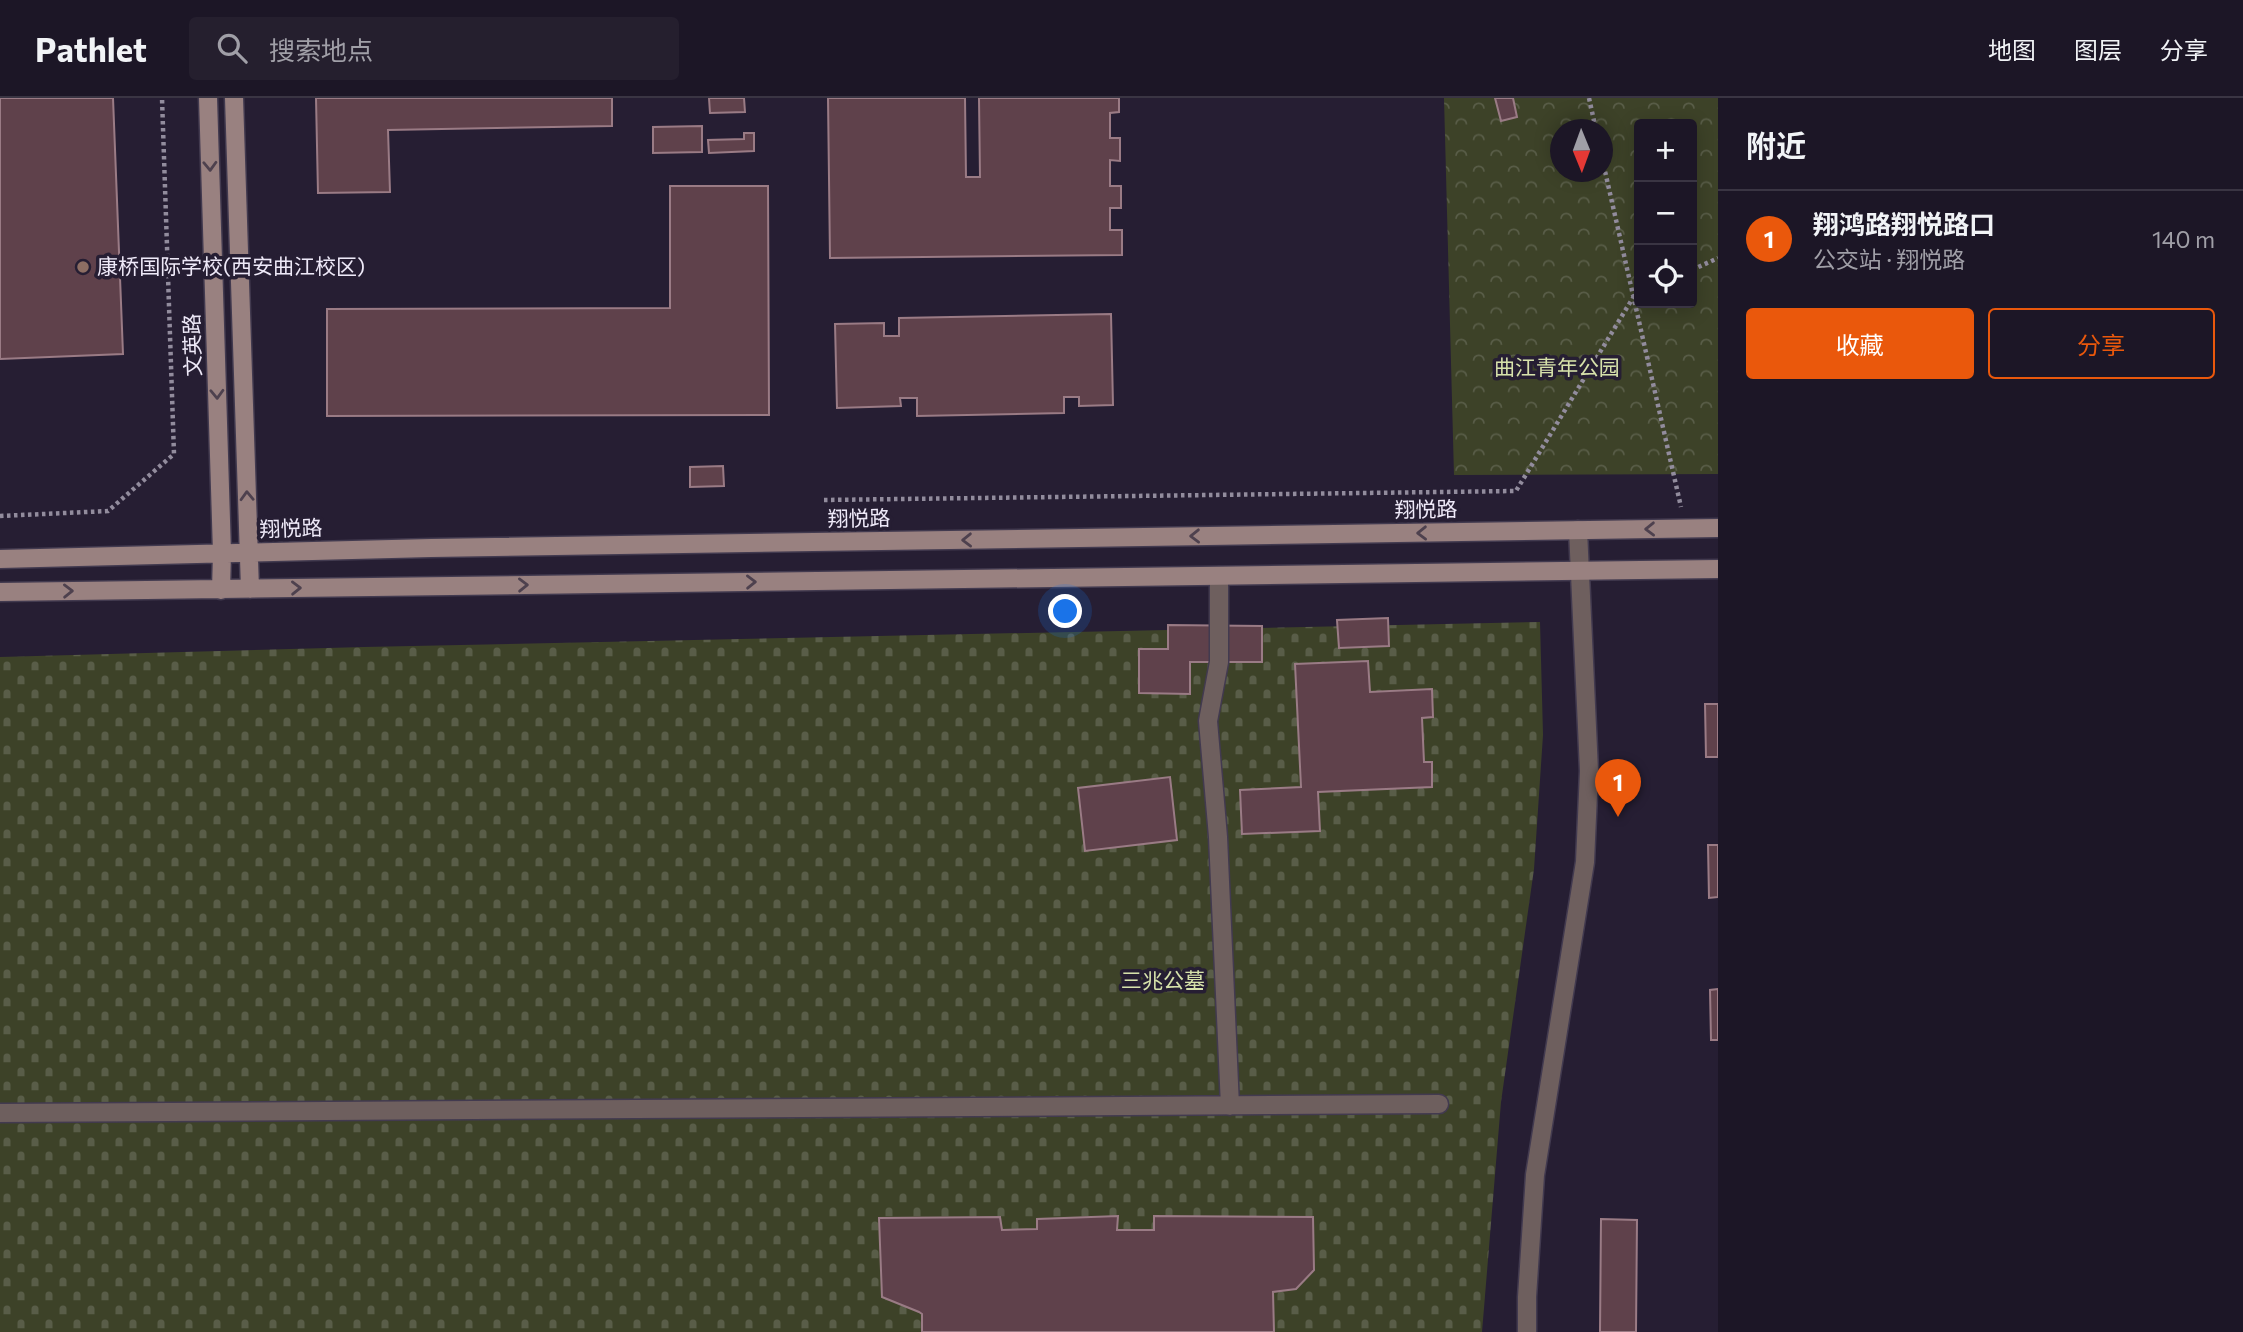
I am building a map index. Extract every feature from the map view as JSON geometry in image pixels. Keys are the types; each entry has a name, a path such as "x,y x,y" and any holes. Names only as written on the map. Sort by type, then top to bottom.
{"street":[{"name":"文英路","path":"208,98 221,590"},
{"path":"234,98 250,589"},
{"name":"翔悦路","path":"0,559 458,548 1718,528"},
{"path":"1527,1332 1535,1175 1585,862 1589,771 1578,530"},
{"path":"0,592 1718,569"},
{"path":"1219,576 1219,662 1208,720 1218,837 1230,1106"},
{"path":"0,1113 1439,1104"}],"path":[{"path":"0,516 108,511 174,454 162,98"},
{"path":"1589,98 1594,119"},
{"path":"1608,182 1634,287"},
{"path":"1697,268 1718,258"},
{"path":"824,500 1516,491 1634,298"},
{"path":"1639,308 1686,528"}],"green space":[{"name":"曲江青年公园","path":"1444,98 1718,98 1718,474 1454,475"},
{"name":"三兆公墓","path":"1540,622 1543,735 1534,869 1501,1102 1482,1332 0,1332 0,657"}],"building":[{"path":"0,98 113,98 123,354 0,359"},
{"path":"316,98 612,98 612,126 388,130 390,192 318,193"},
{"path":"709,98 744,98 745,112 710,113"},
{"path":"828,98 965,98 966,177 980,177 979,98 1119,98 1119,112 1110,113 1110,138 1120,138 1120,161 1110,160 1110,186 1121,186 1121,208 1110,208 1110,230 1122,230 1122,255 830,258"},
{"path":"1495,98 1513,98 1517,117 1501,121"},
{"path":"702,126 702,152 653,153 653,127"},
{"path":"744,133 754,133 754,151 709,153 708,140 744,139"},
{"path":"670,186 768,186 769,415 327,416 327,309 670,308"},
{"path":"1111,314 1113,405 1079,406 1079,397 1064,397 1064,413 917,416 917,398 900,398 901,406 837,408 835,324 884,323 884,336 899,336 899,318"},
{"path":"723,466 724,486 690,487 690,467"},
{"path":"1388,618 1389,646 1339,648 1337,620"},
{"path":"1168,625 1262,626 1262,662 1190,662 1190,694 1139,693 1139,649 1168,649"},
{"path":"1368,661 1370,692 1432,689 1433,717 1422,718 1424,762 1432,762 1432,787 1318,792 1320,831 1242,834 1240,790 1301,787 1295,664"},
{"path":"1705,704 1718,704 1718,757 1706,757"},
{"path":"1170,777 1177,840 1085,851 1078,788"},
{"path":"1708,845 1718,845 1718,897 1709,898"},
{"path":"1718,989 1718,1040 1711,1040 1710,990"},
{"path":"1118,1216 1117,1230 1154,1230 1154,1216 1313,1217 1314,1270 1296,1289 1273,1292 1274,1332 922,1332 922,1314 882,1297 879,1218 1000,1217 1002,1230 1037,1229 1037,1219"},
{"path":"1601,1219 1637,1220 1636,1332 1600,1332"}],"place":[{"name":"康桥国际学校(西安曲江校区)","path":"83,267"},
{"name":"翔鸿路翔悦路口","path":"1618,817"}]}
